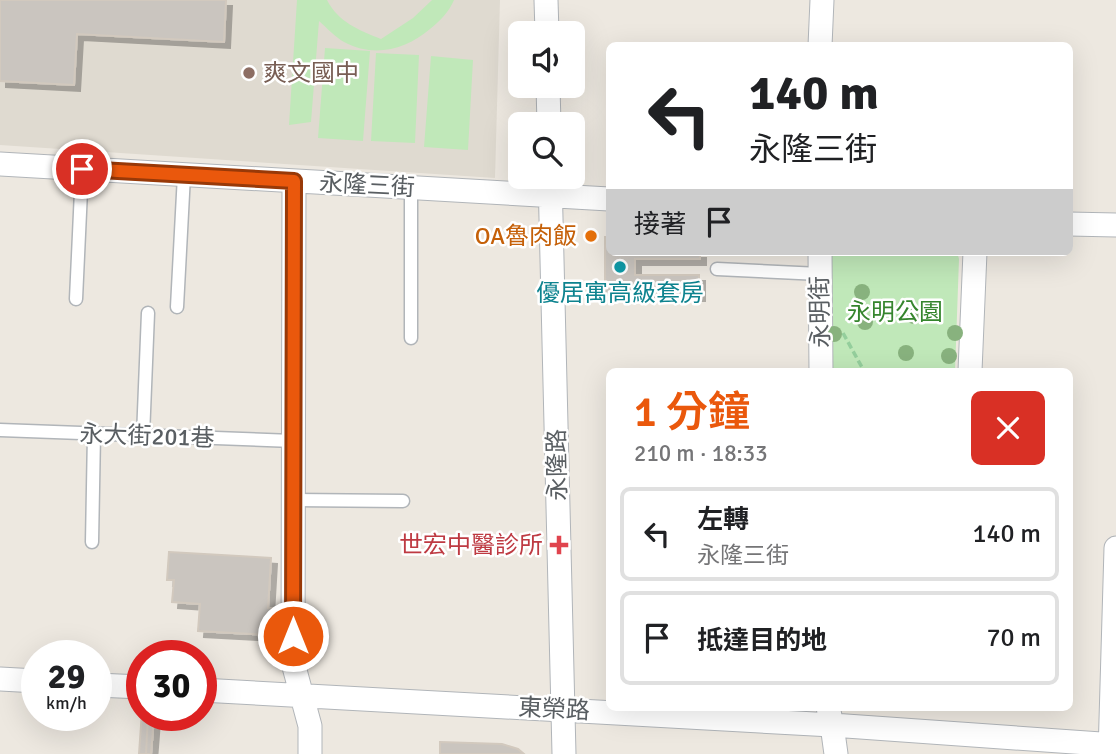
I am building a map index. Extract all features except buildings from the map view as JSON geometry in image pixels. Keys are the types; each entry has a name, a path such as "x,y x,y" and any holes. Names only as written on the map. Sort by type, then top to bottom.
{"street":[{"path":"546,0 547,21"},
{"path":"820,42 822,0"},
{"name":"永隆三街","path":"0,164 411,188 508,187"},
{"path":"294,181 293,663 310,726 310,754"},
{"name":"永隆路","path":"551,189 564,754"},
{"name":"永隆三街","path":"564,189 606,198"},
{"path":"1073,224 1116,225"},
{"path":"970,368 975,256"},
{"name":"永明街","path":"820,263 821,368"},
{"path":"1112,748 1116,548"},
{"path":"0,680 21,681"},
{"name":"東榮路","path":"217,691 606,711"},
{"name":"東榮路","path":"608,711 830,716 1112,748"},
{"path":"830,716 836,754"}],"lane":[{"path":"76,299 82,169"},
{"path":"177,307 184,175"},
{"path":"411,188 411,338"},
{"path":"717,268 820,263"},
{"path":"143,436 148,313"},
{"name":"永大街201巷","path":"0,430 293,441"},
{"path":"92,542 94,434"},
{"path":"293,500 403,501"}],"path":[{"path":"840,326 862,368"}],"shaded area":[{"name":"爽文國中","path":"0,0 500,0 495,178 0,145"}],"green space":[{"path":"297,0 327,0 343,20 381,39 413,18 432,0 454,0 444,16 430,29 400,47 389,49 367,50 355,47 341,40 319,21 311,122 289,125"},
{"path":"325,48 370,51 363,141 318,138"},
{"path":"376,53 419,55 415,143 371,141"},
{"path":"431,56 473,60 468,150 424,147"},
{"name":"永明公園","path":"832,256 958,256 955,368 832,368"}],"place":[{"name":"爽文國中","path":"249,73"},
{"name":"OA魯肉飯","path":"591,236"},
{"name":"優居寓高級套房","path":"620,267"},
{"name":"世宏中醫診所","path":"559,545"}],"route":[{"path":"82,169 294,181 293,636"}]}
